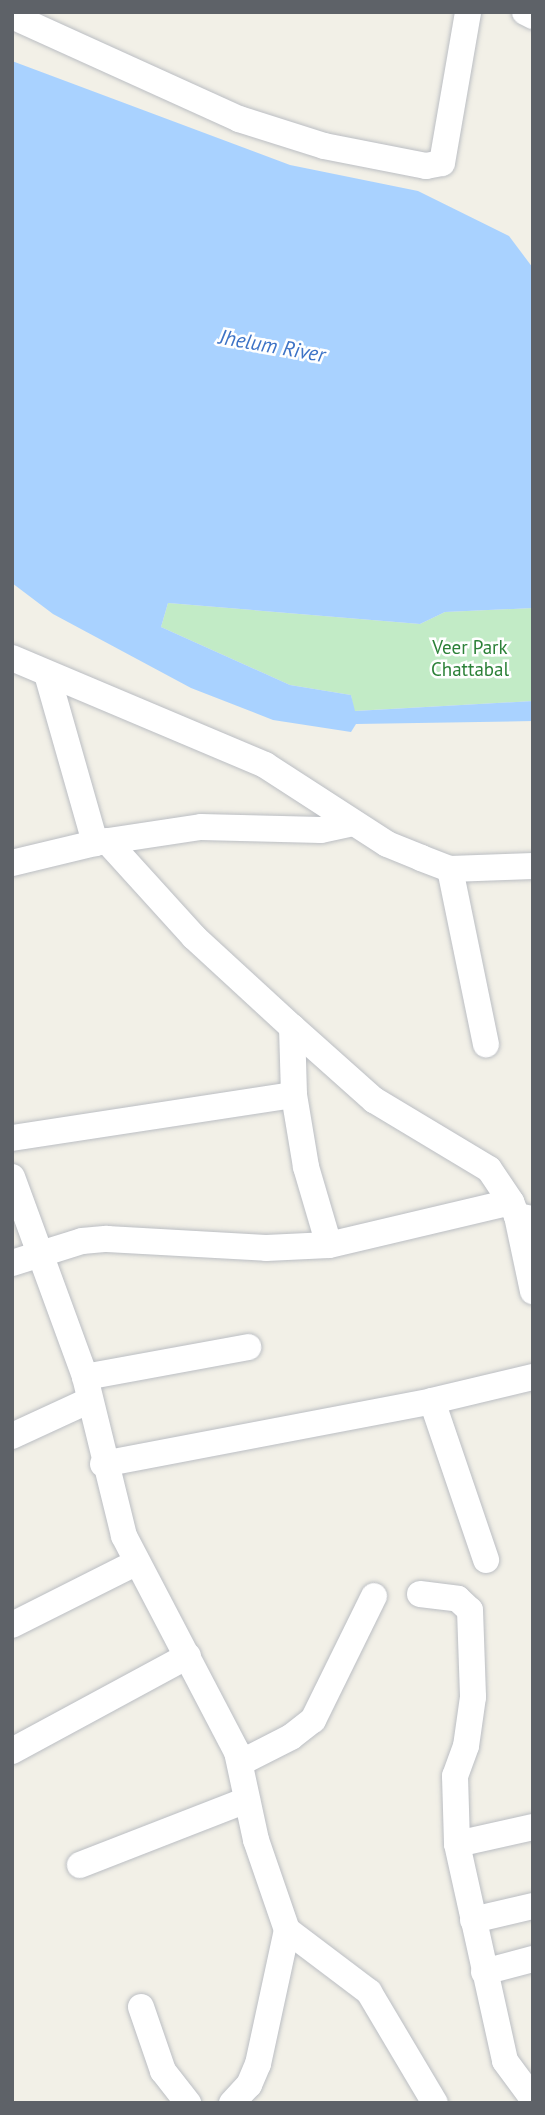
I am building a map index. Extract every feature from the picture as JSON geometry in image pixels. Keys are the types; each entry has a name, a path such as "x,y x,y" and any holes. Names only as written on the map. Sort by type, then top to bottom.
{"street":[{"path":"12,16 239,119 324,146 426,166 442,163 468,12"},
{"path":"525,12 533,16"},
{"path":"12,658 173,722 265,765 387,844 450,869 533,866"},
{"path":"47,674 101,842 194,937 374,1100 489,1169 520,1212 533,1290"},
{"path":"12,863 101,842 201,827 321,830 353,822"},
{"path":"450,869 486,1044"},
{"path":"292,1027 294,1095 306,1167 329,1245"},
{"path":"12,1138 294,1095"},
{"path":"12,1177 88,1389 103,1464 136,1562 188,1656 240,1763 247,1800 288,1930 258,2063 249,2085 232,2103"},
{"path":"12,1264 39,1252 107,1239 266,1248 329,1245 520,1212"},
{"path":"12,1436 88,1389 248,1347"},
{"path":"103,1464 432,1401 533,1377"},
{"path":"432,1401 485,1560"},
{"path":"12,1625 136,1562"},
{"path":"420,1594 463,1601 472,1617 472,1720 453,1793 457,1844 505,2061 533,2099"},
{"path":"240,1763 291,1737 313,1720 374,1597"},
{"path":"12,1751 188,1656"},
{"path":"80,1865 247,1800"},
{"path":"457,1844 533,1827"},
{"path":"473,1920 533,1906"},
{"path":"288,1930 369,1992 435,2103"},
{"path":"484,1972 533,1959"},
{"path":"141,2007 163,2071 188,2103"}],"green space":[{"name":"Veer Park Chattabal","path":"168,603 420,624 445,612 533,608 533,701 354,711 351,695 290,685 161,627"}],"water":[{"name":"Jhelum River","path":"12,61 290,165 418,191 509,236 533,268 533,608 445,612 420,624 168,603 161,627 290,685 351,695 355,711 533,701 533,721 356,724 351,732 273,720 191,688 53,614 12,583"}]}
